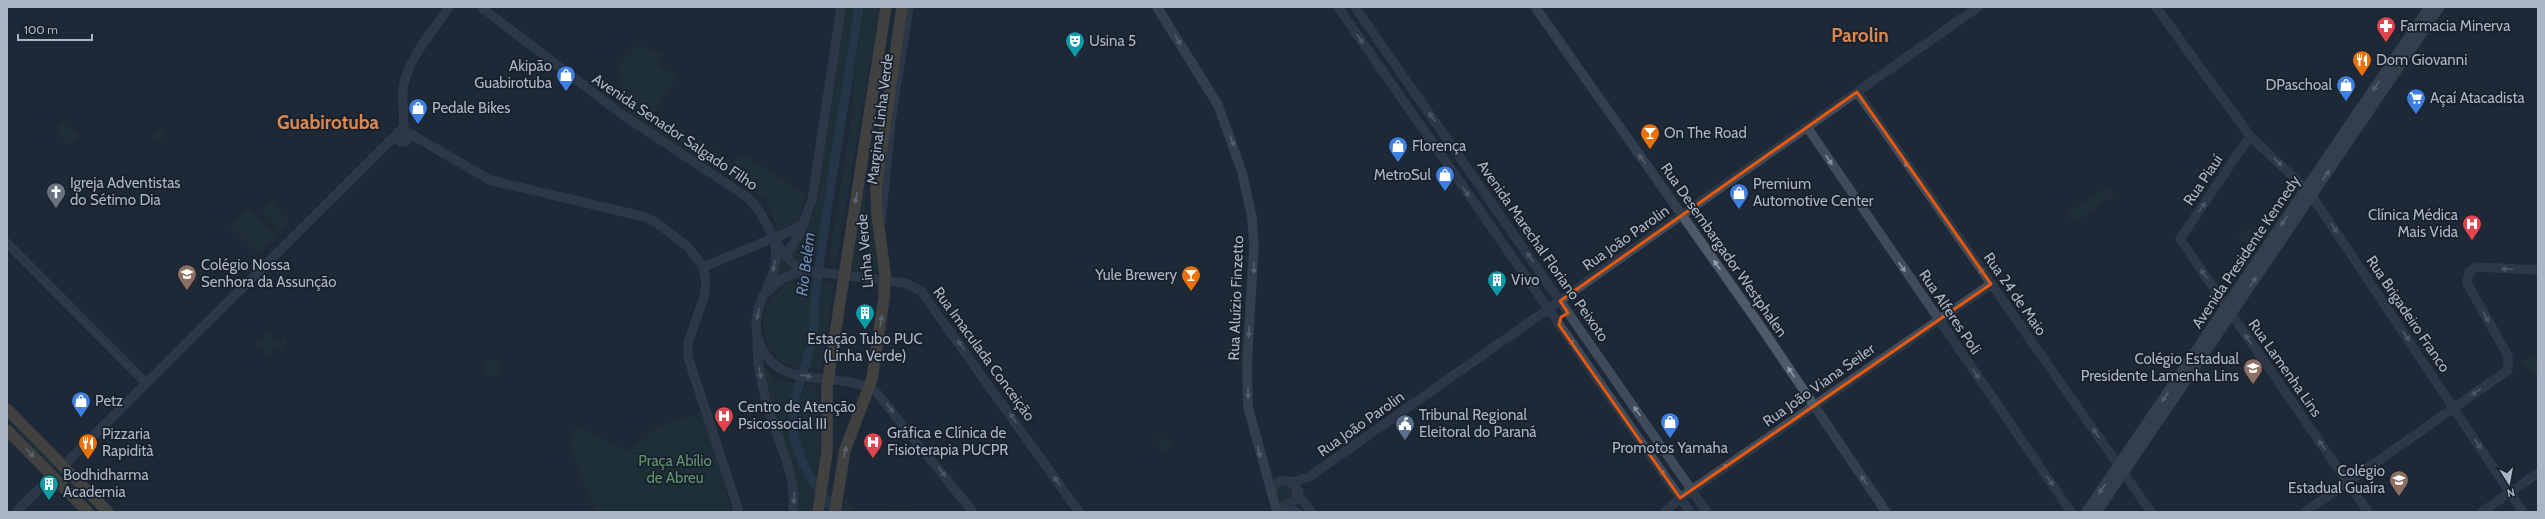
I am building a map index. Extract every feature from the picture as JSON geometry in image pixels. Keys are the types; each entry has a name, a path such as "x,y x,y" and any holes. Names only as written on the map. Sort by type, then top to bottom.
{"highway":[{"name":"Linha Verde","path":"818,510 827,451 824,379 840,276 863,168 886,7"},
{"name":"Linha Verde","path":"835,512 847,444 870,387 885,280 876,206 877,182 902,7"},
{"path":"10,412 106,509"},
{"path":"10,412 14,422 7,428 88,512"},
{"path":"17,440 18,431 28,430"},
{"path":"52,476 63,475 86,497 106,509"}],"main road":[{"path":"63,466 146,383 404,132 403,95 406,76 419,52 449,7"},
{"name":"Avenida Senador Salgado Filho","path":"481,7 620,113 747,197 762,213 775,237 775,265 757,314 757,334 762,349 773,364 784,372 792,374 870,387"},
{"path":"785,256 805,223 814,193 841,7"},
{"name":"Marginal Linha Verde","path":"879,234 891,120 909,7"},
{"name":"Rua Aluízio Finzetto","path":"1157,7 1218,105 1242,172 1252,218 1254,245 1248,365 1251,420 1272,496"},
{"name":"Avenida Marechal Floriano Peixoto","path":"1338,7 1690,512"},
{"name":"Avenida Marechal Floriano Peixoto","path":"1355,7 1707,512"},
{"name":"Rua Desembargador Westphalen","path":"1535,7 1682,215 1886,512"},
{"name":"Rua João Parolin","path":"1297,493 1309,477 1978,7"},
{"name":"Rua Brigadeiro Franco","path":"2156,7 2250,136 2309,192 2523,512"},
{"name":"Avenida Presidente Kennedy","path":"2086,512 2226,306 2309,192 2397,62 2429,7"},
{"name":"Avenida Presidente Kennedy","path":"2397,62 2440,7"},
{"name":"Rua 24 de Maio","path":"1857,92 2151,512"},
{"name":"Rua Alferes Poli","path":"1807,127 2071,512"},
{"path":"404,132 490,180 648,219 690,249 703,267 705,292 689,339 687,353 739,512"},
{"name":"Rua Piauí","path":"2180,240 2250,136"},
{"name":"Avenida Presidente Kennedy","path":"2097,512 2232,315 2309,192"},
{"path":"703,267 805,223"},
{"name":"Rua Imaculada Conceição","path":"775,237 785,256 792,264 804,270 840,276 905,283 922,291 1079,512"},
{"name":"Rua Lamenha Lins","path":"2180,240 2368,512"},
{"path":"7,243 146,383"},
{"path":"2305,512 2508,370 2508,356 2468,283 2467,275 2476,267 2538,270"},
{"path":"765,294 782,279 804,270"},
{"name":"Rua João Viana Seiler","path":"1665,512 1680,498 1991,284"},
{"path":"1559,325 1561,317 1570,316"},
{"path":"757,334 757,355 763,388 793,480 793,512"},
{"path":"870,387 885,400 973,512"},
{"path":"2138,436 2143,446"},
{"path":"2482,512 2538,473"},
{"path":"16,512 52,476"},
{"name":"Rua João Parolin","path":"1292,482 1309,477"},
{"path":"1297,512 1280,509 1272,496 1276,483 1284,480 1292,482 1297,493 1311,512"},
{"path":"1280,509 1292,504 1297,493"}],"highlighted area":[{"path":"1857,92 1991,284 1680,498 1559,325 1561,317 1568,313 1560,301"}],"green space":[{"path":"844,7 857,7 827,202 815,264 795,261 792,254 814,212 817,200"},
{"path":"865,7 879,7 836,266 828,264 851,121 854,77"},
{"path":"637,45 662,54 658,65 676,77 654,113 733,162 741,154 807,195 799,222 783,229 779,228 772,217 770,208 765,199 629,114 618,67"},
{"path":"63,122 78,136 69,145 55,130"},
{"path":"161,128 167,133 158,143 152,138"},
{"path":"866,178 862,270 849,269"},
{"path":"2108,185 2115,194 2074,223 2068,213"},
{"path":"871,189 881,272 869,271"},
{"path":"272,202 289,221 280,230 262,211"},
{"path":"248,207 276,235 258,253 230,225"},
{"path":"2275,225 2253,254 2238,232"},
{"path":"781,255 785,264 793,270 773,281 779,256"},
{"path":"802,279 834,283 821,370 783,363 770,348 765,337 763,326 764,315 768,305 782,288 791,282"},
{"path":"265,331 270,333 274,341 280,342 283,337 288,341 283,345 286,348 283,350 275,347 271,350 270,355 265,357 264,349 257,347 255,343 265,340"},
{"path":"1244,337 1243,364 1238,366 1225,350"},
{"path":"2538,357 2538,378 2519,361"},
{"path":"488,360 494,360 499,365 497,374 494,376 488,376 483,371 483,365"},
{"path":"763,363 774,380 796,383 791,399 788,425 793,448 815,485 811,512 796,512 795,478 770,404"},
{"path":"806,384 814,385 818,389 820,450 816,475 798,444 798,406"},
{"name":"Praça Abílio de Abreu","path":"703,413 731,506 728,512 597,512 586,490 569,441 577,426 629,452 657,427"},
{"path":"25,433 54,463 49,468 20,436"},
{"path":"1156,435 1174,444 1162,453"},
{"path":"1285,484 1291,486 1293,492 1291,498 1285,500 1279,498 1277,492 1279,486"},
{"path":"846,492 848,502 857,512 842,512"},
{"path":"906,509 917,512 864,510"}],"waterway":[{"name":"Rio Belém","path":"836,512 815,484 804,464 795,442 793,418 794,406 808,357 813,333 814,302 859,7"},
{"path":"878,512 897,512"}],"place":[{"name":"Farmacia Minerva","path":"2386,43"},
{"name":"Usina 5","path":"1075,58"},
{"name":"Dom Giovanni","path":"2362,77"},
{"name":"Akipão Guabirotuba","path":"566,92"},
{"name":"DPaschoal","path":"2346,102"},
{"name":"Açaí Atacadista","path":"2416,115"},
{"name":"Pedale Bikes","path":"418,125"},
{"name":"On The Road","path":"1650,150"},
{"name":"Florença","path":"1398,163"},
{"name":"MetroSul","path":"1445,192"},
{"name":"Igreja Adventistas do Sétimo Dia","path":"56,209"},
{"name":"Premium Automotive Center","path":"1739,210"},
{"name":"Clínica Médica Mais Vida","path":"2472,241"},
{"name":"Colégio Nossa Senhora da Assunção","path":"187,291"},
{"name":"Yule Brewery","path":"1191,292"},
{"name":"Vivo","path":"1497,297"},
{"name":"Estação Tubo PUC (Linha Verde)","path":"865,330"},
{"name":"Colégio Estadual Presidente Lamenha Lins","path":"2253,385"},
{"name":"Petz","path":"81,418"},
{"name":"Centro de Atenção Psicossocial III","path":"724,433"},
{"name":"Promotos Yamaha","path":"1670,439"},
{"name":"Tribunal Regional Eleitoral do Paraná","path":"1405,441"},
{"name":"Gráfica e Clínica de Fisioterapia PUCPR","path":"873,459"},
{"name":"Pizzaria Rapidità","path":"88,460"},
{"name":"Colégio Estadual Guaíra","path":"2399,497"},
{"name":"Bodhidharma Academia","path":"49,501"}],"district":[{"name":"Parolin","path":"1860,35"},
{"name":"Guabirotuba","path":"328,122"}]}
